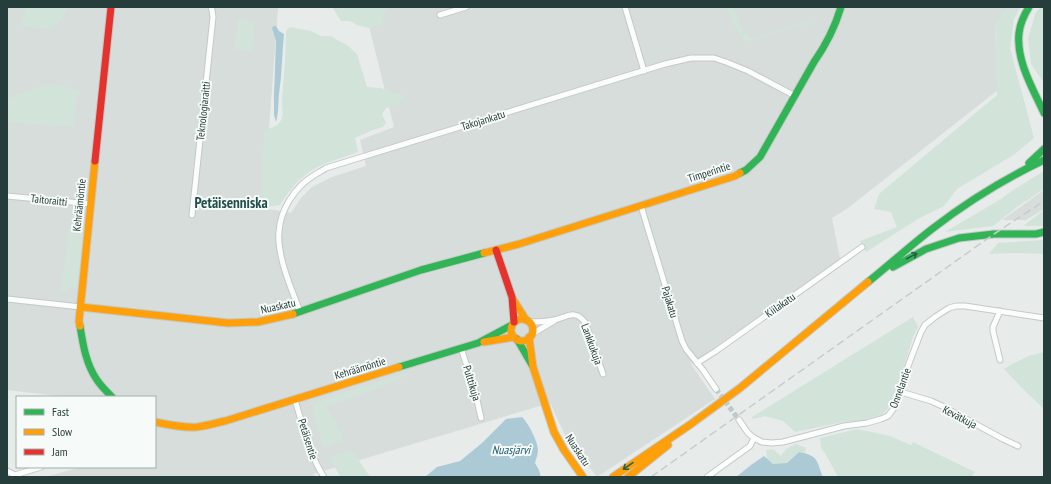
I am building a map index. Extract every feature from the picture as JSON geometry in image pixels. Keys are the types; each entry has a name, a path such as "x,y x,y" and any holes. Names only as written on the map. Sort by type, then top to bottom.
{"main road":[{"name":"Kehräämöntie","path":"111,7 79,321 83,347 88,364 97,380 111,396"},
{"name":"Timperintie","path":"496,250 641,206 734,176 746,170 760,157 814,62 824,48 836,24 841,7"},
{"path":"1029,7 1019,31 1019,49 1020,56 1044,114"},
{"path":"1017,173 1044,149"},
{"path":"613,477 691,424 740,388 932,229 988,190 1017,173 1044,160"},
{"path":"877,275 926,249 959,238 994,234 1036,234 1044,232"},
{"path":"496,250 512,297 532,327 530,335 524,340 516,338 511,332 513,324 512,297"},
{"name":"Nuaskatu","path":"81,307 228,323 258,322 300,312 421,270 496,250"},
{"path":"513,324 519,319 527,321"},
{"name":"Kehräämöntie","path":"478,343 513,324"},
{"name":"Nuaskatu","path":"530,335 533,367"},
{"name":"Kehräämöntie","path":"156,422 175,426 198,427 225,421 478,343 516,338"},
{"name":"Nuaskatu","path":"516,338 533,367 554,432 564,450 583,477"},
{"path":"628,477 665,448 691,424"}],"street":[{"name":"Teknologiaraitti","path":"192,215 213,17 211,7"},
{"path":"440,15 466,7"},
{"path":"625,7 644,71"},
{"name":"Takojankatu","path":"300,312 288,282 282,261 278,231 284,212 292,197 312,176 326,168 686,58 714,58 726,62 748,71 795,96"},
{"name":"Taitoraitti","path":"7,196 91,204"},
{"name":"Pajakatu","path":"641,206 682,341 686,349 716,389"},
{"name":"Kiilakatu","path":"697,363 862,247"},
{"name":"Nuaskatu","path":"7,299 81,307"},
{"name":"Onnelantie","path":"754,438 762,442 783,442 844,426 867,423 888,416 894,408 901,392 908,366 921,332 926,325 943,311 956,306 1044,318"},
{"path":"1000,311 993,327 993,331 1000,360"},
{"name":"Lankkukuja","path":"530,335 555,320 573,314 580,316 585,322 603,374"},
{"name":"Lankkukuja","path":"527,321 555,320"},
{"name":"Pulttikuja","path":"461,348 475,391 481,418"},
{"name":"Kevätkuja","path":"901,392 942,406 1018,446"},
{"name":"Petäisentie","path":"295,400 313,457 324,477"},
{"path":"707,477 750,446 754,438 748,433 739,420"},
{"path":"7,471 14,475 38,468"}],"shaded area":[{"path":"7,7 278,8 263,208 291,213 301,198 312,187 332,177 366,166 360,140 394,127 365,10 375,7 1014,7 995,34 998,90 848,208 832,218 840,259 691,364 715,399 597,477 565,435 550,403 313,474 315,477 46,477 78,468 156,468 156,396 58,396 7,390"},
{"path":"26,7 68,7 61,21 51,29 21,26"},
{"path":"332,7 392,7 386,9 382,24 369,28 357,25 350,21 341,21"},
{"path":"727,7 734,7 743,33 752,38 815,19 813,22 744,42 734,25"},
{"path":"1007,7 1021,7 1014,19 1010,48 1034,138 1015,154 957,189 944,206 918,219 866,252 860,241 897,227 891,212 874,209 879,194 997,95 995,24"},
{"path":"1041,7 1044,7 1044,83 1031,64 1028,38 1036,12"},
{"path":"238,19 255,21 252,51 234,49"},
{"path":"290,27 311,31 321,36 330,36 347,45 357,54 367,87 381,88 404,95 404,100 386,108 382,114 386,123 383,127 355,138 358,152 316,168 300,179 280,205 267,207 261,200 264,132 278,124 282,116 286,31"},
{"path":"46,84 63,86 78,91 73,126 7,122 7,97 10,98"},
{"path":"1044,171 1044,189 1017,207 993,226 945,232 1001,199"},
{"path":"1044,190 1044,209 1026,220 1002,220"},
{"path":"72,210 80,211 84,219 77,287 71,288 59,294 61,288"},
{"path":"1044,210 1044,226 1023,226"},
{"path":"1044,240 1044,254 989,254 998,243"},
{"path":"913,317 918,327 913,337 892,404 884,413 876,417 860,421 843,422 795,432 783,421 765,416 753,419 752,417"},
{"path":"1044,352 1044,409 1004,369 1029,356"},
{"path":"415,370 396,381 326,406 344,439 324,448 313,414 314,404 323,399"},
{"path":"857,429 890,436 911,445 913,442 975,472 971,477 838,477 821,448 820,438"},
{"path":"796,444 806,448 805,453 799,452 787,463 773,464 767,459 766,450 773,449 781,456 786,449"},
{"path":"352,450 370,477 341,477 329,458"}],"water":[{"path":"276,26 279,31 284,34 276,122 274,115 274,95 276,41 272,28"},
{"name":"Nuasjärvi","path":"522,417 530,428 536,442 538,450 535,463 541,477 425,477 437,467 460,461 482,443 506,419"},
{"path":"799,452 814,457 823,477 736,477 764,456 773,464 787,463"}],"tunnel":[{"path":"716,389 739,420"}],"railway":[{"path":"651,477 994,234 1044,201"}],"traffic: fast":[{"path":"740,173 746,170 760,157 826,42 833,29 841,7"},
{"path":"1029,7 1022,20 1019,33 1020,54 1030,85 1044,113"},
{"path":"1029,163 1044,149"},
{"path":"868,282 945,219 1000,183 1044,160"},
{"path":"893,267 926,249 959,238 994,234 1036,234 1044,232"},
{"path":"293,314 421,270 484,253"},
{"path":"399,367 478,343 512,325"},
{"path":"80,326 84,347 93,374 111,396"},
{"path":"517,339 532,365"}],"traffic: slow":[{"path":"80,326 79,321 95,161"},
{"path":"484,253 519,244 735,176 740,173"},
{"path":"613,477 691,424 740,388 868,282"},
{"path":"513,299 526,320"},
{"path":"81,307 228,323 258,322 293,314"},
{"path":"522,319 530,322 533,330 530,338 522,341 514,338 511,330 514,322 522,319"},
{"path":"484,342 514,337"},
{"path":"529,337 533,367 554,432 564,450 583,477"},
{"path":"156,422 186,427 197,427 225,421 399,367"},
{"path":"628,477 668,445"}],"traffic: jam":[{"path":"95,161 111,7"},
{"path":"496,250 512,297 514,322"}],"district":[{"name":"Petäisenniska","path":"231,203"}]}
